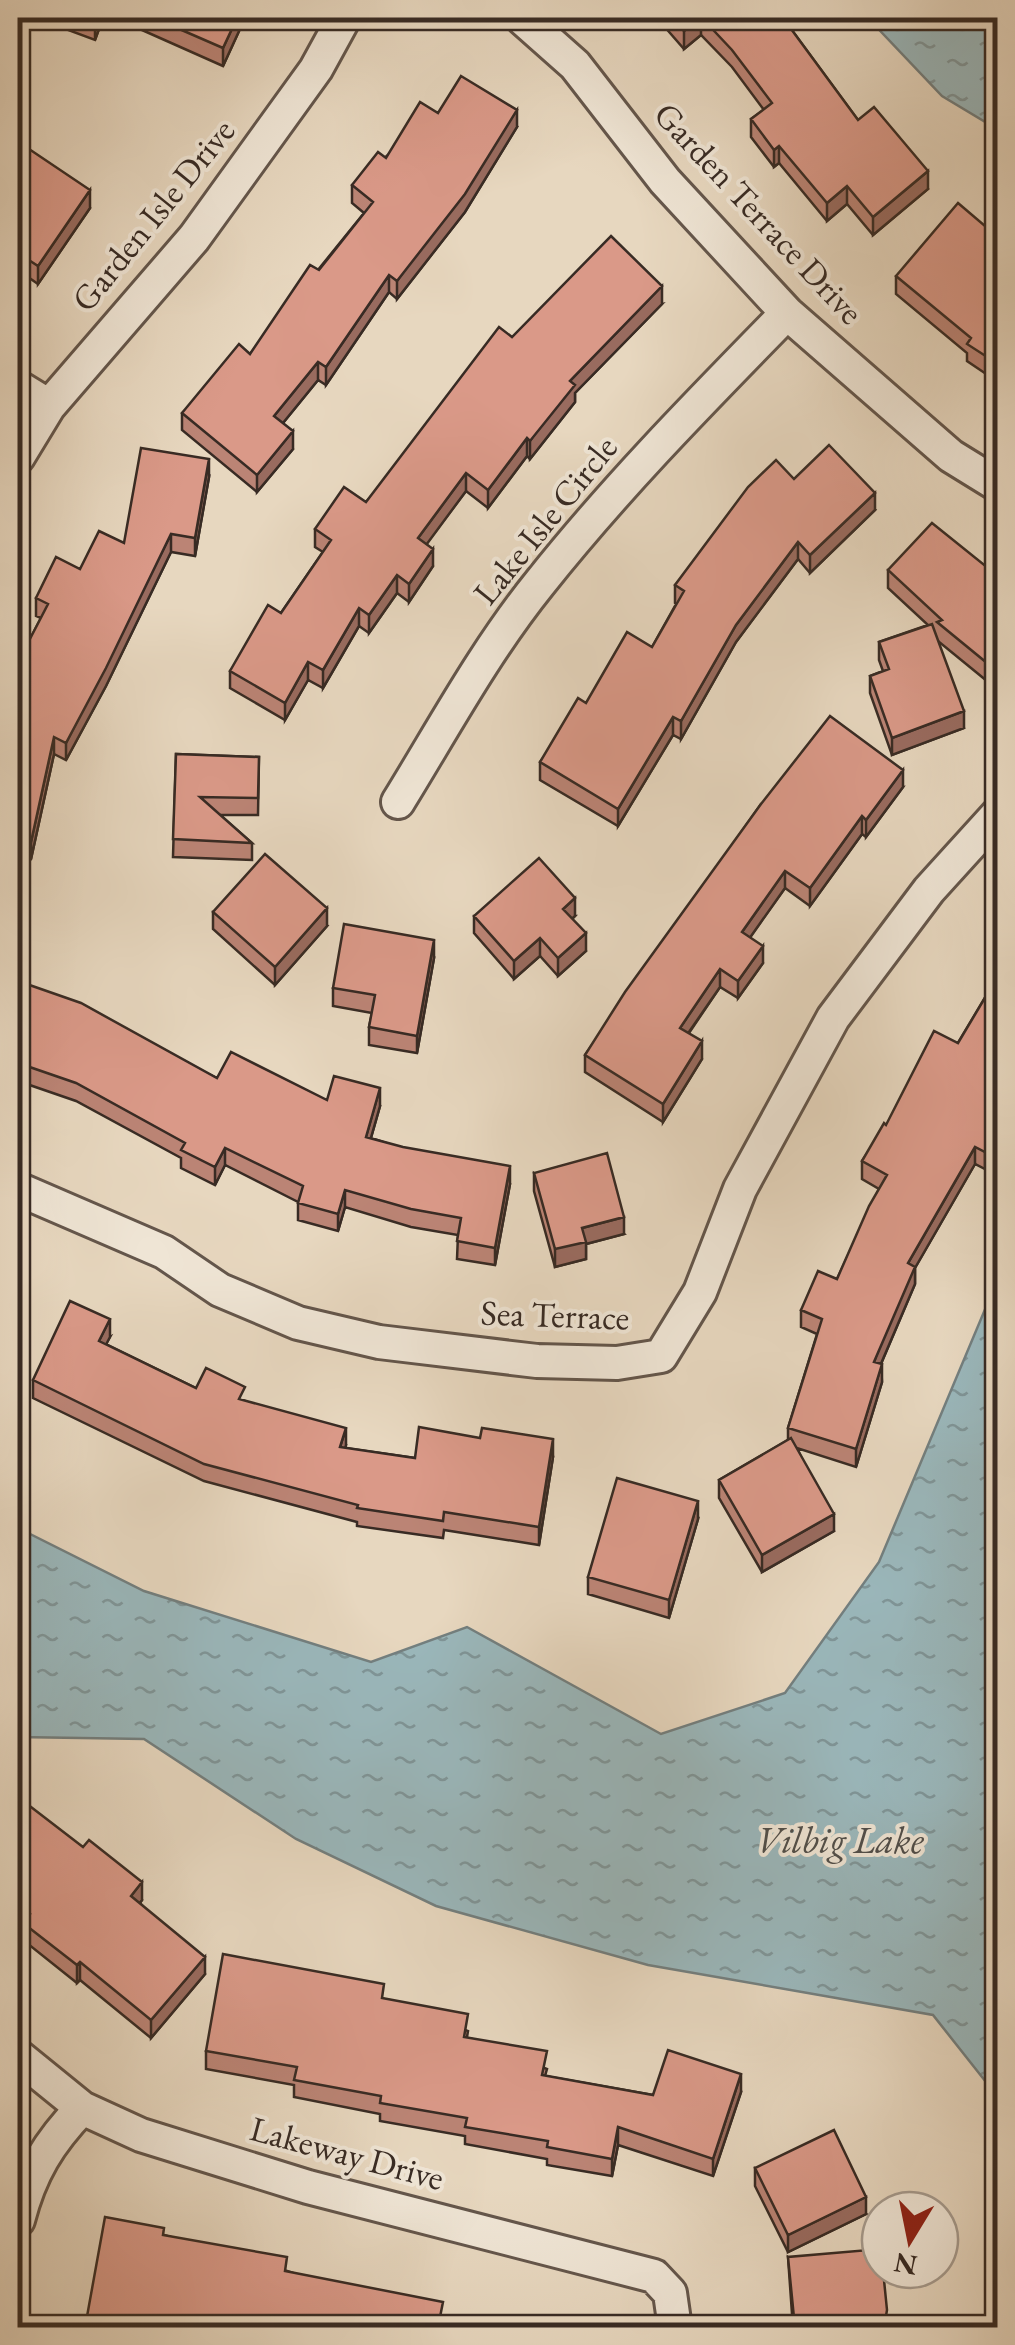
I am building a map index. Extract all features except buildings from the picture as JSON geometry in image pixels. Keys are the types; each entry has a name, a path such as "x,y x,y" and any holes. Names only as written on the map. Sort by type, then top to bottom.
{"street":[{"name":"Garden Isle Drive","path":"18,457 48,406 194,238 316,70 344,18"},
{"name":"Garden Terrace Drive","path":"522,18 575,65 666,181 787,313 951,456 998,486"},
{"name":"Lake Isle Circle","path":"398,802 465,692 536,587 638,465 787,313"},
{"path":"18,387 48,406"},
{"name":"Sea Terrace","path":"18,1189 164,1252 220,1290 298,1322 379,1342 537,1361 617,1363 661,1356 700,1292 740,1189 833,1018 929,890 998,814"},
{"name":"Lakeway Drive","path":"18,2056 82,2108 141,2135 308,2187 654,2276 670,2293 675,2328"},
{"path":"18,2220 51,2140 82,2108"}],"water":[{"path":"868,18 997,18 997,129 942,96"},
{"name":"Vilbig Lake","path":"997,1290 997,2096 933,2015 648,1965 436,1906 296,1839 144,1739 18,1737 18,1528 144,1591 371,1662 467,1627 661,1734 785,1693 879,1562 986,1307"}]}
